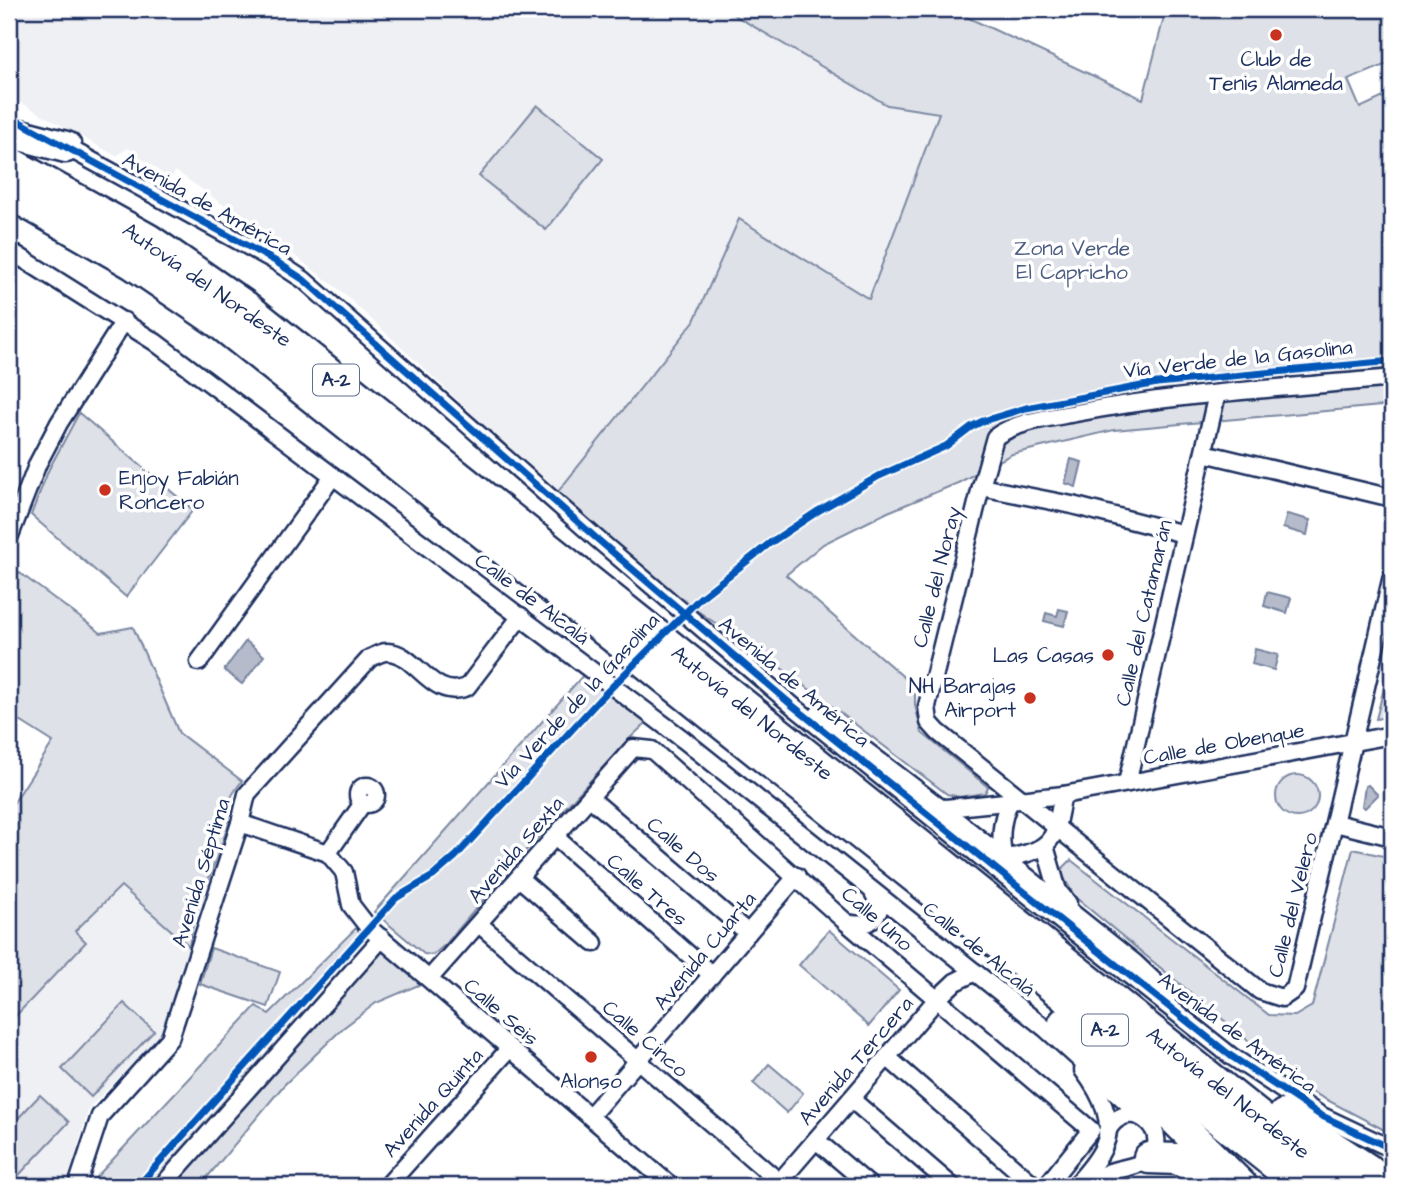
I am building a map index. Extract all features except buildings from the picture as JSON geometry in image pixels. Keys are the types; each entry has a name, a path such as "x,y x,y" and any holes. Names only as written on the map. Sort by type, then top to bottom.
{"highway":[{"path":"9,132 66,147"},
{"name":"Autovía del Nordeste","path":"9,162 148,239 245,306 1346,1186"},
{"name":"Autovía del Nordeste","path":"9,193 133,264 218,322 1302,1186"},
{"path":"482,532 501,563 951,926 1175,1120 1242,1186"},
{"path":"1203,1073 1262,1099 1392,1185"},
{"path":"1141,1161 1177,1158 1204,1172 1220,1186"}],"street":[{"name":"Avenida de América","path":"9,116 275,261 304,280 596,538 793,706 1037,902 1231,1056 1320,1115 1392,1149"},
{"name":"Calle de Alcalá","path":"9,250 124,321 684,740 1046,1029 1151,1124"},
{"path":"9,538 38,463 124,321"},
{"path":"981,487 995,437 1038,420 1101,408 1217,394 1392,378"},
{"name":"Calle del Catamarán","path":"1127,783 1217,394"},
{"path":"1204,453 1392,499"},
{"path":"199,662 333,476"},
{"name":"Calle del Noray","path":"1015,800 938,732 927,717 927,706 981,487 1072,505 1184,534"},
{"name":"Calle del Velero","path":"1015,800 1057,828 1262,993 1282,998 1296,989 1392,576"},
{"name":"Avenida Séptima","path":"77,1186 100,1116 170,1038 247,794 370,658 384,652 396,654 445,689 456,691 467,687 521,616"},
{"name":"Avenida de América","path":"752,669 843,731 1135,963 1231,1056"},
{"name":"Calle de Obenque","path":"941,808 983,806 1063,795 1392,735"},
{"name":"Avenida Sexta","path":"430,978 633,748"},
{"name":"Calle Uno","path":"633,748 652,750 847,923 1101,1135"},
{"path":"973,850 1004,858 1045,846 1057,828 1063,795"},
{"name":"Calle Dos","path":"590,798 748,933"},
{"path":"1015,800 1003,821 1004,858 1017,880 1037,902"},
{"path":"240,823 328,853 363,803"},
{"path":"1335,824 1392,837"},
{"name":"Calle Tres","path":"555,837 712,975"},
{"path":"1045,846 1058,891 1082,921"},
{"name":"Calle Seis","path":"328,853 344,872 351,905 369,927 671,1186"},
{"name":"Avenida Cuarta","path":"590,1116 797,876"},
{"path":"519,878 594,943"},
{"path":"847,923 858,926 877,917 880,907 873,892"},
{"name":"Calle Cinco","path":"479,924 780,1185"},
{"path":"162,1186 382,938"},
{"name":"Avenida Tercera","path":"780,1185 937,999 955,982 975,972"},
{"name":"Calle de Alcalá","path":"1046,1029 1085,1072 1102,1101 1101,1135"},
{"name":"Avenida Quinta","path":"387,1186 510,1048"},
{"path":"887,1057 1035,1186"},
{"path":"851,1099 952,1186"},
{"path":"1046,1186 1116,1119 1124,1115 1136,1115 1151,1124 1156,1135 1156,1144 1141,1161 1078,1186"},
{"path":"1101,1135 1111,1155 1118,1161 1141,1161"},
{"path":"1078,1186 1101,1135"},
{"path":"816,1140 870,1186"}],"shaded area":[{"path":"9,9 724,9 887,105 939,112 868,300 739,220 694,321 557,493 341,291 294,255 176,171 170,179 128,148 116,156 9,96"},
{"path":"121,886 189,946 163,1033 89,1108 68,1179 61,1186 9,1186 9,1023 85,943 75,931"}],"green space":[{"name":"Zona Verde El Capricho","path":"724,9 954,9 1143,99 1166,9 1392,9 1392,62 1348,80 1360,108 1392,93 1392,405 1114,430 1012,454 958,483 888,512 823,544 786,575 915,687 915,705 922,733 988,787 985,793 959,797 947,794 784,670 671,593 557,493 694,321 739,219 869,299 939,113 887,105"},
{"path":"537,105 603,159 546,230 479,176"},
{"name":"Enjoy Fabián Roncero","path":"79,413 193,510 126,597 31,515 49,469"},
{"path":"13,568 101,633 133,627 179,733 242,781 230,801 227,812 229,824 194,919 189,946 121,886 75,931 86,942 9,1023 9,810 53,742 9,714 9,574"},
{"path":"584,674 646,723 517,860 446,944 433,955 424,954 374,912"},
{"path":"1384,688 1391,690 1392,716 1376,719"},
{"path":"1297,775 1312,781 1318,796 1312,811 1297,817 1282,811 1276,796 1282,781"},
{"path":"1353,849 1392,858 1392,1134 1308,1090 1075,897 1060,871 1071,860 1269,1015 1295,1016 1312,1006"},
{"path":"356,928 421,984 376,1003 343,1028 284,1085 200,1186 88,1186 256,1006 269,1014"},
{"path":"829,930 899,990 869,1026 799,965"},
{"path":"211,948 280,972 268,1007 200,984"},
{"path":"124,1003 154,1031 91,1097 62,1069"},
{"path":"769,1064 803,1093 787,1113 753,1083"},
{"path":"40,1095 69,1122 19,1175 9,1166 9,1128"}],"water":[{"path":"1071,459 1082,462 1076,487 1065,483"},
{"path":"1287,514 1310,520 1307,535 1283,528"},
{"path":"1267,592 1291,598 1287,613 1264,606"},
{"path":"1059,609 1068,611 1064,626 1044,621 1046,613 1057,616"},
{"path":"246,641 264,656 242,684 224,670"},
{"path":"1255,649 1278,655 1274,670 1252,664"},
{"path":"1368,785 1378,795 1365,808 1362,806 1365,786"}],"cycle path":[{"path":"9,116 275,261 304,280 596,538 793,706 1037,902 1231,1056 1320,1115 1392,1149"},
{"name":"Vía Verde de la Gasolina","path":"138,1186 396,898 433,876 456,856 599,700 700,598 770,543 818,511 879,476 946,446 983,421 1026,408 1157,383 1392,361"}],"place":[{"name":"Club de Tenis Alameda","path":"1276,35"},
{"name":"Enjoy Fabián Roncero","path":"105,490"},
{"name":"Las Casas","path":"1108,655"},
{"name":"NH Barajas Airport","path":"1030,698"},
{"name":"Alonso","path":"591,1057"}]}
